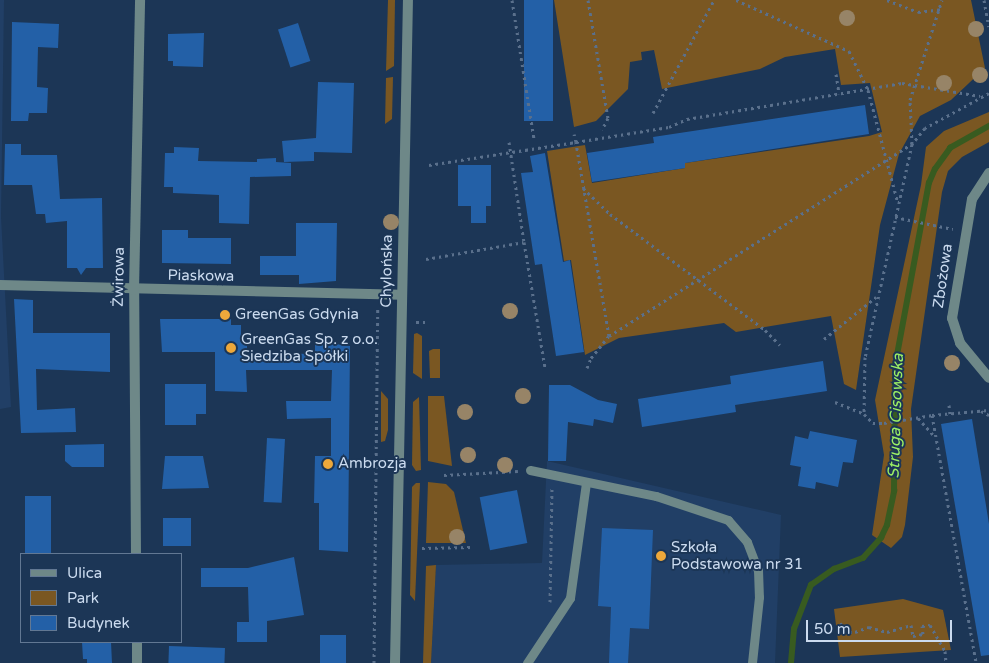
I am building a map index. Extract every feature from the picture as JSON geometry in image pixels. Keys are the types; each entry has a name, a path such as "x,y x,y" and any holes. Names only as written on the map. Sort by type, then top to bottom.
{"street":[{"name":"Żwirowa","path":"136,553 134,290 140,0"},
{"name":"Chylońska","path":"395,663 408,0"},
{"name":"Zbożowa","path":"989,173 972,199 952,318 960,343 989,378"},
{"name":"Piaskowa","path":"0,285 134,290 402,295"},
{"path":"137,643 137,663"}],"lane":[{"path":"528,473 656,496 728,520 748,542 758,570 759,596 752,663"},
{"path":"527,663 570,598 586,482"}],"path":[{"path":"512,0 534,139"},
{"path":"588,0 608,118 602,130"},
{"path":"653,113 714,0"},
{"path":"736,0 849,51 868,90 898,202"},
{"path":"887,0 918,12 941,9"},
{"path":"864,414 865,358 876,297 912,144 910,100 941,9 942,0"},
{"path":"984,0 989,27"},
{"path":"836,74 839,94"},
{"path":"429,166 902,84 980,96"},
{"path":"587,368 591,358 609,336 912,144 925,128 980,96 989,93"},
{"path":"574,134 609,336"},
{"path":"509,142 545,368"},
{"path":"583,188 610,214 765,330 780,346"},
{"path":"894,217 936,225"},
{"path":"426,259 524,242"},
{"path":"374,663 378,295"},
{"path":"824,339 876,297"},
{"path":"835,402 864,414 873,422 884,424 917,417 989,410"},
{"path":"949,405 950,414"},
{"path":"980,410 989,415"},
{"path":"932,415 976,663"},
{"path":"917,417 936,438"},
{"path":"444,475 518,471 528,473"},
{"path":"548,609 552,484"},
{"path":"422,548 473,547"},
{"path":"840,624 850,632 869,627 886,632 911,625 913,636 924,634 922,626 930,625 945,651 946,663"}],"shaded area":[{"path":"0,0 4,0 1,217 11,407 0,409"},
{"name":"Szkoła Podstawowa nr 31","path":"547,461 781,515 775,663 431,663 436,565 542,563"}],"green space":[{"path":"388,0 395,0 394,66 386,71"},
{"path":"554,0 971,0 985,68 951,100 920,116 899,154 880,225 856,390 844,384 831,316 736,332 724,323 619,338 585,355 571,260 564,261 547,151 585,145 592,183 685,168 685,163 869,136 882,132 870,83 841,85 835,49 785,57 760,69 662,89 654,50 641,52 642,60 630,62 628,89 596,121 574,127"},
{"path":"393,77 392,119 385,124 386,78"},
{"path":"989,112 989,142 962,157 948,171 942,192 911,409 913,457 905,525 902,537 891,548 872,535 884,455 875,400 921,185 926,147 944,131"},
{"path":"417,333 422,336 422,379 413,373 414,334"},
{"path":"440,349 440,378 430,378 429,351"},
{"path":"381,391 388,399 388,430 385,441 381,442"},
{"path":"428,396 444,396 452,466 428,461"},
{"path":"419,397 421,470 416,471 412,465 413,402"},
{"path":"428,482 446,484 454,492 466,543 426,543"},
{"path":"416,483 420,483 415,601 410,595 412,487"},
{"path":"436,565 431,663 423,663 426,566"},
{"path":"903,599 943,610 951,650 840,657 834,609"}],"building":[{"path":"524,0 553,0 553,121 524,121"},
{"path":"12,22 59,24 58,48 38,47 37,87 48,88 47,113 29,113 28,121 11,121"},
{"path":"298,23 310,61 290,68 278,29"},
{"path":"204,33 203,67 173,66 173,61 168,61 168,34"},
{"path":"318,82 354,83 352,153 314,152 314,161 284,162 282,141 316,138"},
{"path":"865,105 869,134 685,163 685,168 592,182 587,153 654,143 653,137"},
{"path":"5,144 21,144 21,155 57,155 60,199 102,198 103,268 86,268 81,275 77,268 67,268 67,221 46,223 45,214 36,214 32,185 4,185"},
{"path":"174,147 199,148 198,161 257,162 257,159 276,158 276,162 291,163 291,176 250,177 249,224 219,223 219,195 173,193 173,187 164,187 165,153 174,153"},
{"path":"545,153 563,262 570,260 584,352 556,356 542,264 535,265 521,173 533,172 530,156"},
{"path":"458,165 491,165 491,206 486,206 486,223 471,223 471,206 458,206"},
{"path":"296,223 337,223 336,281 299,284 299,275 260,275 260,256 296,256"},
{"path":"162,230 188,230 188,238 231,238 231,264 162,263"},
{"path":"14,299 33,300 33,333 110,333 110,372 36,369 37,410 75,408 76,432 21,433"},
{"path":"160,319 231,319 231,325 241,325 241,343 247,343 247,353 315,354 315,341 350,346 348,552 319,550 319,503 314,503 315,456 331,456 331,418 287,419 286,401 331,401 332,370 246,370 247,392 215,391 215,352 162,352"},
{"path":"823,361 827,391 735,405 736,412 642,427 638,399 731,384 730,376"},
{"path":"165,384 206,384 206,414 196,414 196,425 165,425"},
{"path":"549,385 570,385 598,400 617,404 613,423 594,419 593,426 568,422 566,461 548,461"},
{"path":"972,419 989,524 989,655 981,656 941,424"},
{"path":"810,431 857,440 853,463 843,462 838,487 816,482 815,489 798,486 801,467 790,465 795,436 808,439"},
{"path":"267,438 285,439 282,503 264,502"},
{"path":"104,444 104,467 72,467 65,461 65,445"},
{"path":"165,456 203,456 209,488 162,489"},
{"path":"517,490 527,543 490,550 480,497"},
{"path":"25,496 51,496 51,553 25,553"},
{"path":"163,518 191,518 191,546 163,546"},
{"path":"602,528 653,530 649,629 630,628 628,663 609,663 611,607 598,606"},
{"path":"294,557 304,615 267,621 267,642 237,642 237,622 249,622 248,587 201,587 201,568 248,568"},
{"path":"320,635 346,635 346,663 320,663"},
{"path":"82,643 111,643 112,663 87,663 87,659 83,659"},
{"path":"169,646 225,648 224,663 168,663"}],"waterway":[{"name":"Struga Cisowska","path":"791,663 794,629 811,585 834,569 863,558 881,538 887,525 894,491 895,366 929,183 935,169 950,148 989,126"}],"place":[{"name":"GreenGas Gdynia","path":"225,315"},
{"name":"GreenGas Sp. z o.o. Siedziba Spółki","path":"231,348"},
{"name":"Ambrozja","path":"328,464"},
{"name":"Szkoła Podstawowa nr 31","path":"661,556"}]}
